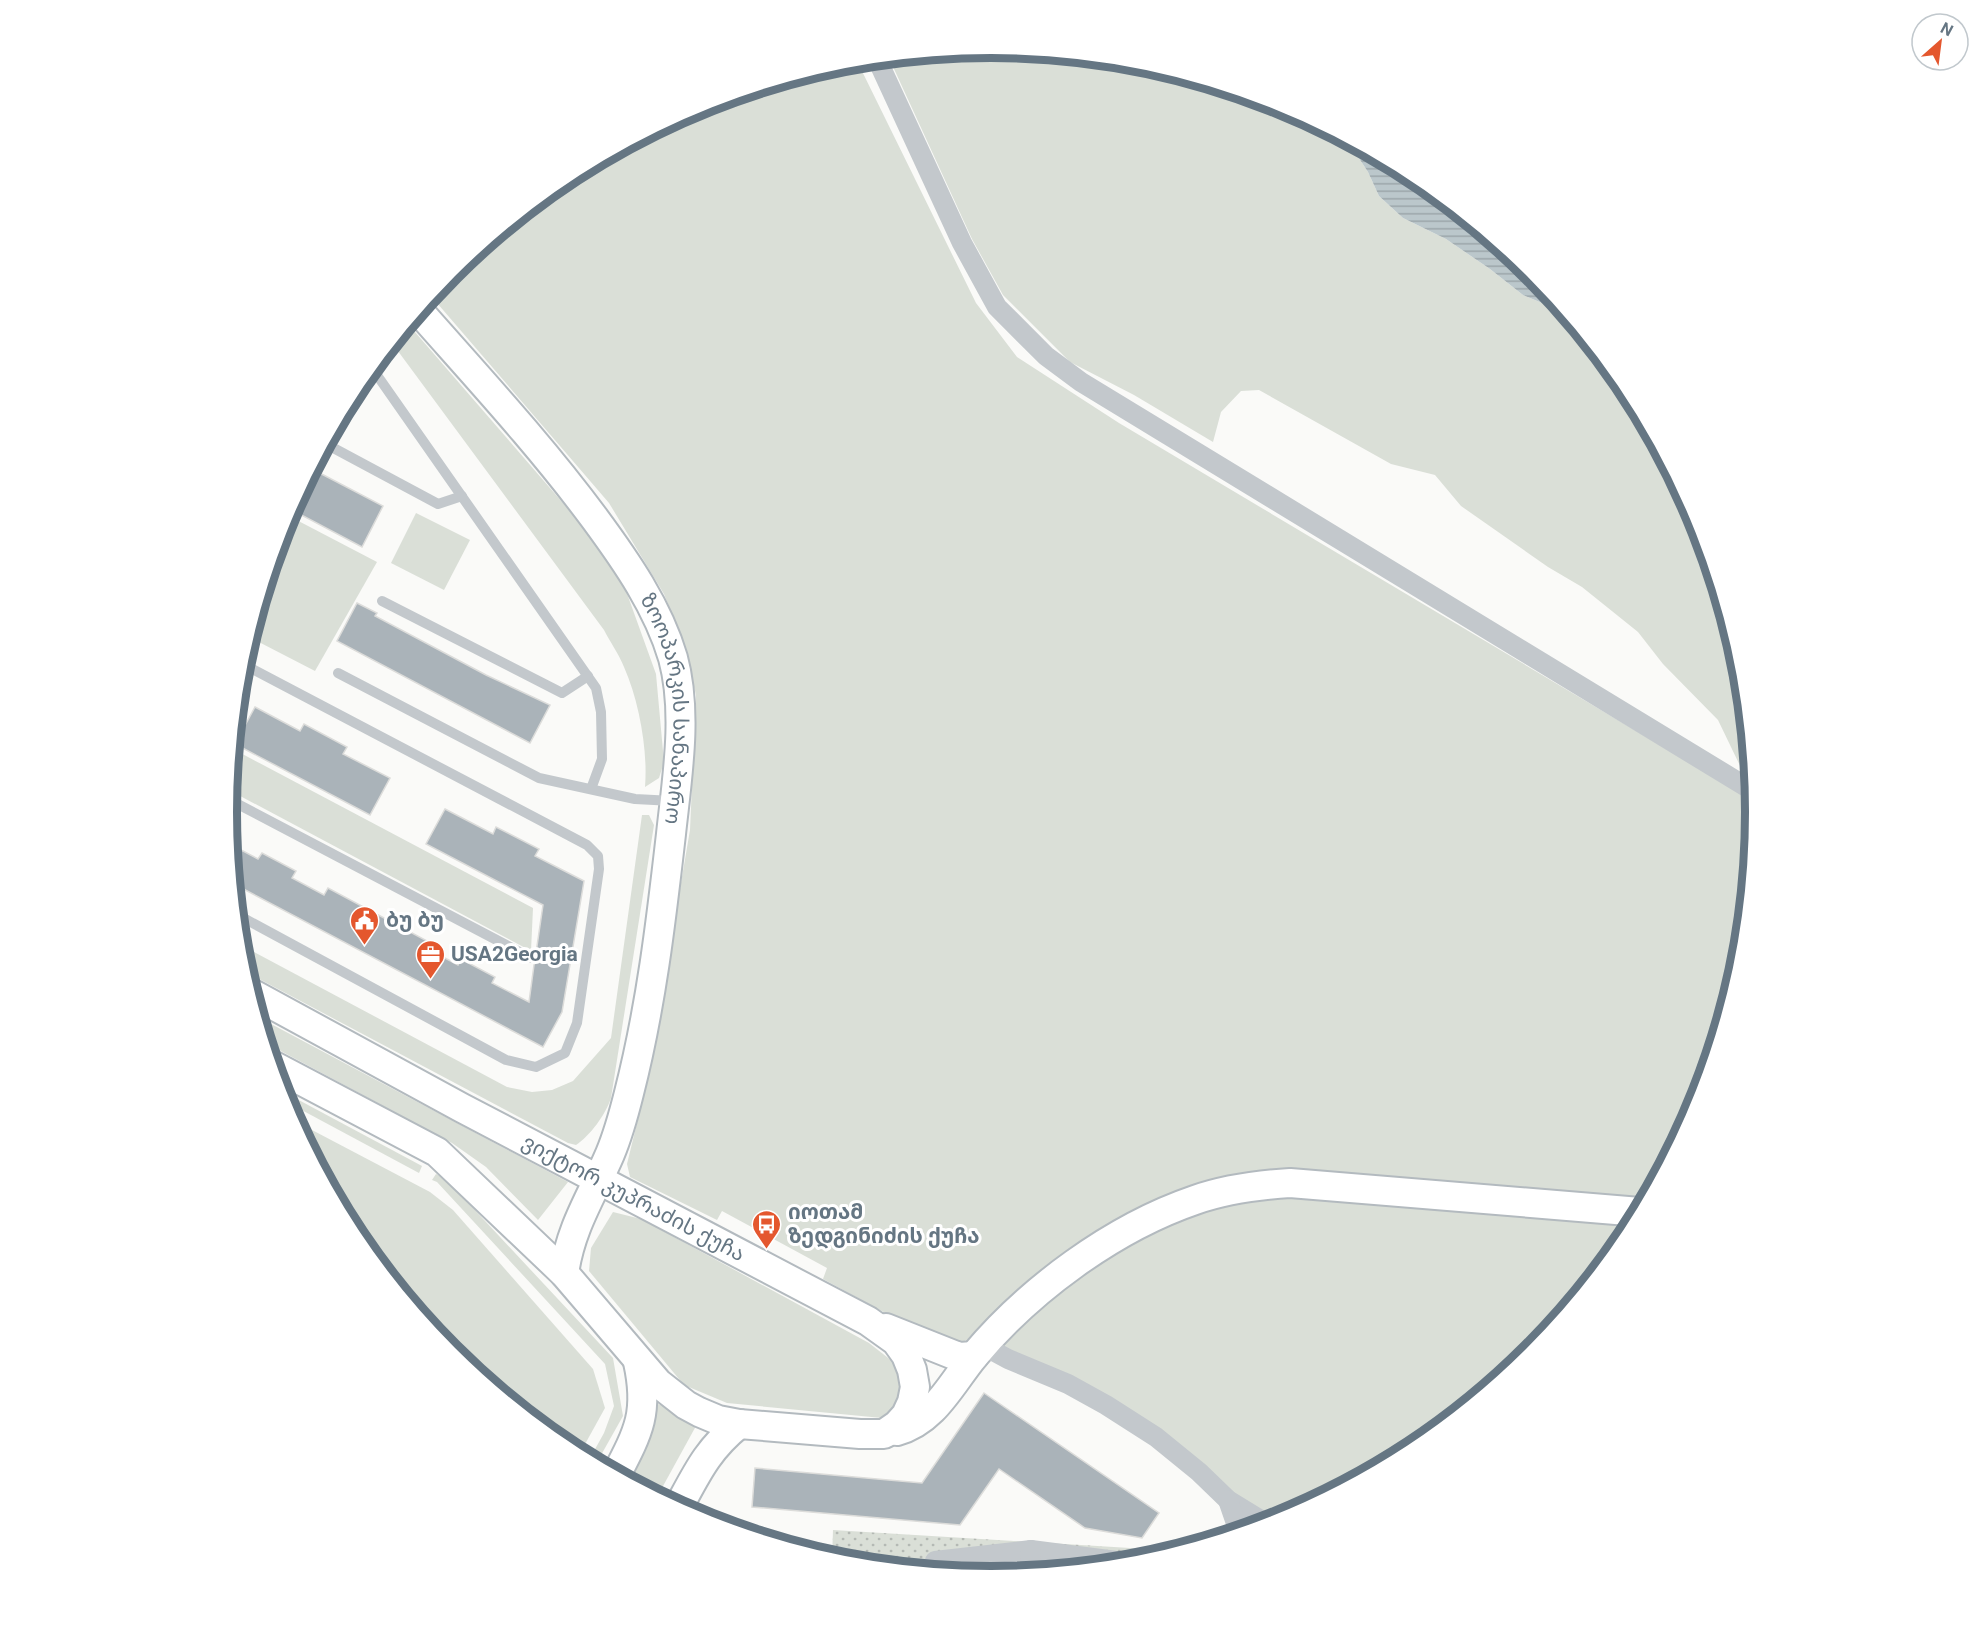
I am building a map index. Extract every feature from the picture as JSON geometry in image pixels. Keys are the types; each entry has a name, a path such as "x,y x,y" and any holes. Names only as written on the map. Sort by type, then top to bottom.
{"main road":[{"name":"ზოოპარკის სანაპირო","path":"423,316 558,470 621,553 656,613 673,659 681,715 675,801 652,988 629,1093 611,1152 574,1229 564,1273"},
{"name":"ვიქტორ კუპრაძის ქუჩა","path":"261,998 868,1321 896,1341 906,1355 915,1387 906,1415 884,1434"},
{"path":"283,1071 437,1152 564,1273 658,1383 686,1405 718,1420 739,1424 860,1434 884,1434 914,1425 937,1405 979,1351 1028,1300 1088,1254 1164,1213 1195,1200 1233,1190 1290,1183 1631,1211"},
{"path":"868,1321 958,1357 979,1351"},
{"path":"619,1468 641,1421 644,1400 638,1362"},
{"path":"682,1500 719,1440 739,1424"}],"street":[{"path":"881,67 962,243 997,307 1046,356 1081,382 1744,785"},
{"path":"979,1351 1008,1359 1068,1384 1107,1405 1156,1437 1199,1472 1228,1500 1256,1518"},
{"path":"1228,1500 1237,1525"},
{"path":"1030,1565 1031,1550"},
{"path":"935,1564 935,1561 1031,1550 1098,1559"}],"lane":[{"path":"377,375 596,688 601,712 602,759 591,789"},
{"path":"332,447 438,504 462,496"},
{"path":"382,601 562,693 588,676"},
{"path":"244,918 506,1060 536,1067 565,1053 577,1023 599,869 598,856 587,845 251,668"},
{"path":"338,673 539,778 635,799 675,801"},
{"path":"237,804 531,958"}],"shaded area":[{"path":"991,58 1089,65 1138,73 1186,84 1280,116 1356,153 1368,172 1379,196 1403,218 1446,239 1523,295 1549,306 1589,353 1618,394 1667,479 1688,524 1705,570 1731,665 1739,714 1743,773 1718,720 1663,664 1638,632 1582,587 1548,567 1461,506 1435,475 1391,464 1259,390 1241,391 1221,412 1213,442 1134,395 1070,362 1003,295 972,239 892,65"},
{"path":"861,70 976,303 1017,357 1119,423 1737,791 1744,798 1739,911 1731,960 1719,1008 1688,1101 1667,1146 1636,1203 1222,1180 1150,1202 972,1337 959,1344 935,1340 823,1279 827,1268 722,1211 717,1220 630,1177 627,1164 647,1082 690,830 696,695 683,642 664,594 609,503 436,302 458,279 532,214 614,160 658,136 702,116 749,99 796,84"},
{"path":"1356,153 1410,186 1450,214 1524,279 1549,306 1523,295 1446,239 1403,218 1379,196 1368,172"},
{"path":"412,329 582,525 625,588 656,674 664,762 659,778 645,787 645,757 634,695 620,657 604,630 396,349"},
{"path":"416,513 470,540 444,590 391,563"},
{"path":"296,520 377,562 315,671 257,641 277,570"},
{"path":"240,753 533,908 531,951 238,795"},
{"path":"642,815 649,815 654,825 611,1098 597,1124 576,1145 568,1143 255,977 249,949 507,1087 532,1092 552,1090 573,1081 611,1038"},
{"path":"267,1022 568,1182 538,1220 486,1167 452,1143 275,1048"},
{"path":"292,1097 422,1166 419,1173 297,1108"},
{"path":"306,1127 430,1192 453,1210 593,1369 605,1408 584,1446 532,1411 458,1346 424,1310 364,1231 338,1189"},
{"path":"436,1174 445,1178 613,1358 623,1416 600,1456 593,1452 604,1433 614,1406 605,1364 437,1182 432,1180"},
{"path":"1351,1197 1624,1222 1589,1272 1558,1310 1524,1346 1450,1411 1368,1465 1324,1489 1264,1515 1230,1491 999,1349 1060,1286 1131,1238 1188,1215 1254,1199"},
{"path":"613,1212 641,1219 869,1343 901,1368 900,1405 882,1418 727,1403 684,1385 589,1271 591,1248"},
{"path":"658,1404 680,1413 696,1426 661,1490 622,1470"},
{"path":"833,1530 1150,1549 1089,1560 1040,1565 991,1566 942,1565 893,1560 832,1549"}],"building":[{"path":"318,472 383,506 362,547 299,514"},
{"path":"357,603 377,613 375,616 486,675 550,705 530,743 337,641"},
{"path":"255,707 300,731 304,724 347,747 343,754 390,778 370,815 240,747 242,732"},
{"path":"445,809 493,834 496,827 539,849 535,856 584,881 562,1012 543,1047 241,888 238,849 258,859 262,853 296,871 292,878 324,895 328,888 429,942 426,948 458,965 461,959 495,977 492,983 529,1002 534,965 538,958 536,953 543,905 426,844"},
{"path":"984,1393 1159,1513 1142,1538 1085,1528 999,1469 960,1525 752,1507 755,1468 922,1483"}],"place":[{"name":"ბუ ბუ","path":"365,946"},
{"name":"USA2Georgia","path":"430,980"},
{"name":"იოთამ ზედგინიძის ქუჩა","path":"767,1250"}]}
